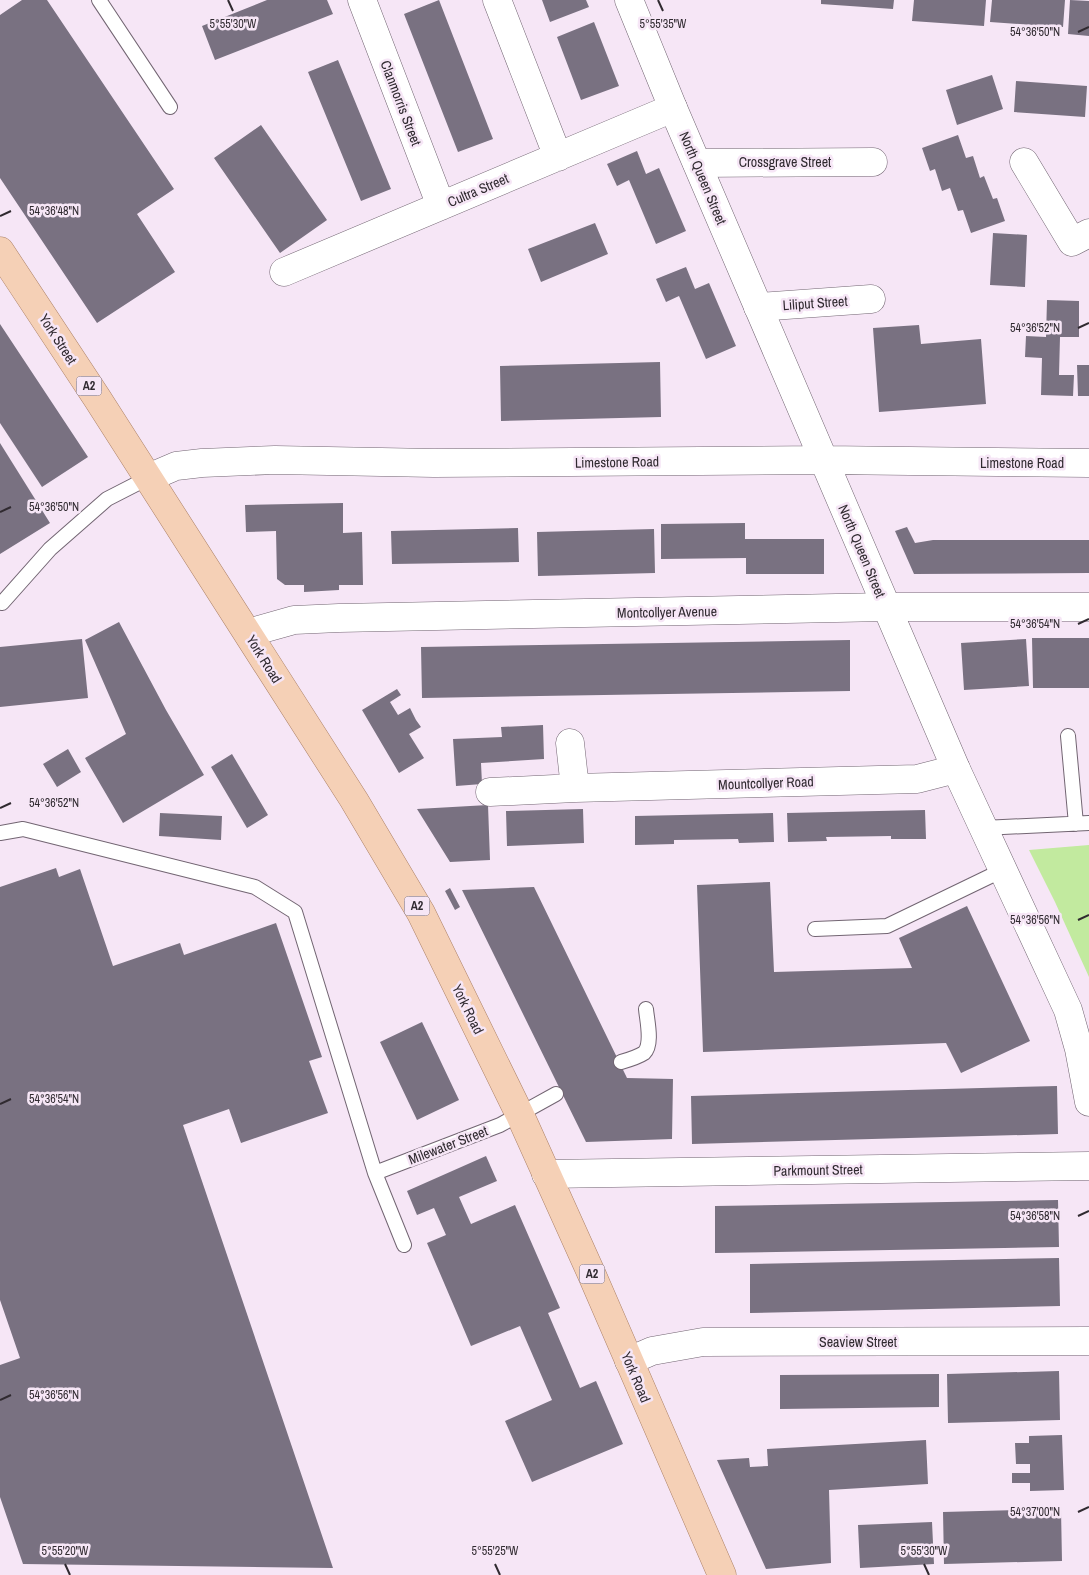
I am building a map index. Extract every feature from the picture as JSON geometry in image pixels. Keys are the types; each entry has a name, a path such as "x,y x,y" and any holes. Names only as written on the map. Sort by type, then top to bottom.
{"main road":[{"name":"York Street","path":"0,250 148,478"},
{"name":"York Road","path":"148,478 354,800 421,913 520,1115 722,1575"}],"street":[{"name":"Clanmorris Street","path":"362,0 441,206"},
{"path":"497,0 558,157"},
{"name":"North Queen Street","path":"629,0 673,108 956,769 1068,1010 1079,1049 1089,1102"},
{"name":"Cultra Street","path":"284,272 673,108"},
{"name":"Crossgrave Street","path":"697,163 873,162"},
{"path":"1024,162 1072,242 1089,233"},
{"name":"Liliput Street","path":"758,307 871,299"},
{"name":"Limestone Road","path":"148,478 176,466 275,460 434,463 824,460 1089,463"},
{"name":"Montcollyer Avenue","path":"248,633 294,620 339,618 886,607 1089,607"},
{"path":"570,743 575,788"},
{"name":"Mountcollyer Road","path":"490,792 917,778 956,769"},
{"name":"Parkmount Street","path":"546,1174 1089,1166"},
{"name":"Seaview Street","path":"629,1361 652,1351 703,1342 1089,1341"}],"lane":[{"path":"99,0 170,107"},
{"path":"2,603 50,549 107,499 148,478"},
{"path":"983,828 1082,823 1068,736"},
{"path":"0,833 23,829 255,887 294,912 375,1173 404,1245"},
{"path":"815,929 887,926 1003,870"},
{"path":"621,1062 643,1054 647,1049 646,1009"},
{"name":"Milewater Street","path":"375,1173 500,1125 556,1094"}],"green space":[{"path":"1089,845 1089,977 1029,850"}],"building":[{"path":"22,0 47,0 174,189 137,214 175,272 97,323 0,178 0,15"},
{"path":"267,0 327,0 333,14 215,60 202,26"},
{"path":"439,0 493,139 458,152 404,14"},
{"path":"542,0 586,0 589,7 550,22"},
{"path":"821,0 894,0 893,9 821,4"},
{"path":"914,0 986,0 984,26 912,21"},
{"path":"992,0 1065,0 1063,27 990,22"},
{"path":"1070,0 1089,1 1089,36 1068,34"},
{"path":"594,22 619,86 581,100 557,37"},
{"path":"338,60 391,189 361,201 308,72"},
{"path":"992,75 1003,109 957,125 946,90"},
{"path":"1016,81 1087,86 1085,117 1014,112"},
{"path":"261,125 327,220 280,253 214,158"},
{"path":"958,135 966,158 973,156 980,178 984,176 993,199 997,198 1005,221 971,233 963,210 958,211 950,188 942,191 935,169 930,171 922,148"},
{"path":"637,151 646,174 659,168 686,231 656,244 629,180 617,186 607,164"},
{"path":"595,223 608,254 541,282 528,249"},
{"path":"993,233 1027,235 1025,287 990,285"},
{"path":"686,267 695,289 709,283 736,346 706,359 679,296 666,302 656,279"},
{"path":"1047,300 1079,301 1079,337 1060,337 1059,375 1074,375 1073,396 1041,395 1042,358 1025,357 1026,336 1046,337"},
{"path":"0,324 88,457 42,487 0,423"},
{"path":"919,325 921,344 981,339 986,404 879,412 873,328"},
{"path":"660,362 661,417 501,421 500,366"},
{"path":"1077,365 1089,365 1089,396 1078,396"},
{"path":"0,443 50,523 0,554"},
{"path":"343,503 343,533 362,532 363,585 339,585 339,590 304,592 304,585 285,585 277,579 276,531 246,532 245,505"},
{"path":"745,523 745,539 824,539 824,574 746,574 746,558 661,559 661,524"},
{"path":"907,527 915,543 933,540 1089,540 1089,573 914,574 895,531"},
{"path":"518,528 519,562 392,564 391,531"},
{"path":"654,529 655,573 538,576 537,532"},
{"path":"119,622 166,710 204,775 123,823 85,758 126,734 85,640"},
{"path":"1032,638 1089,638 1089,688 1033,688"},
{"path":"82,639 88,698 0,707 0,647"},
{"path":"1026,639 1029,686 964,690 961,643"},
{"path":"850,640 850,691 422,698 421,647"},
{"path":"397,689 401,695 390,702 398,715 410,708 421,727 409,734 424,758 399,773 362,710"},
{"path":"543,725 544,759 481,763 482,784 456,786 453,739 502,737 501,727"},
{"path":"68,749 81,772 57,787 43,764"},
{"path":"232,754 268,815 247,828 211,767"},
{"path":"488,805 490,860 450,862 417,809"},
{"path":"583,809 584,843 507,846 506,811"},
{"path":"925,810 926,839 891,839 891,836 826,837 827,841 788,842 787,813"},
{"path":"160,813 222,816 221,840 159,836"},
{"path":"773,813 774,842 739,843 738,839 674,840 674,844 635,845 635,816"},
{"path":"56,868 59,877 80,869 113,966 180,943 184,955 276,923 322,1057 309,1061 328,1113 241,1143 229,1109 183,1125 333,1568 23,1564 0,1497 0,1365 20,1358 0,1300 0,887"},
{"path":"770,882 774,972 912,968 899,938 967,906 1030,1041 961,1073 946,1043 703,1052 697,885"},
{"path":"534,887 627,1078 673,1079 672,1139 586,1142 462,890"},
{"path":"450,888 460,907 455,910 445,891"},
{"path":"422,1022 459,1100 417,1120 380,1042"},
{"path":"1057,1086 1058,1134 692,1144 691,1096"},
{"path":"486,1156 497,1181 459,1197 471,1224 515,1205 560,1308 548,1313 580,1388 596,1381 623,1444 532,1482 505,1421 552,1400 520,1326 471,1346 427,1243 446,1235 434,1208 417,1215 407,1191"},
{"path":"1058,1200 1059,1247 715,1253 715,1206"},
{"path":"1059,1258 1060,1306 750,1313 750,1264"},
{"path":"1059,1371 1060,1420 948,1423 947,1374"},
{"path":"939,1374 939,1407 780,1409 780,1375"},
{"path":"1062,1435 1064,1490 1030,1491 1030,1483 1012,1483 1012,1473 1030,1473 1030,1464 1016,1464 1015,1443 1029,1443 1029,1436"},
{"path":"926,1440 928,1484 829,1490 831,1563 766,1569 717,1460 749,1458 750,1467 768,1466 767,1449"},
{"path":"1061,1509 1062,1561 944,1564 943,1512"},
{"path":"932,1522 934,1564 860,1568 858,1525"}]}
